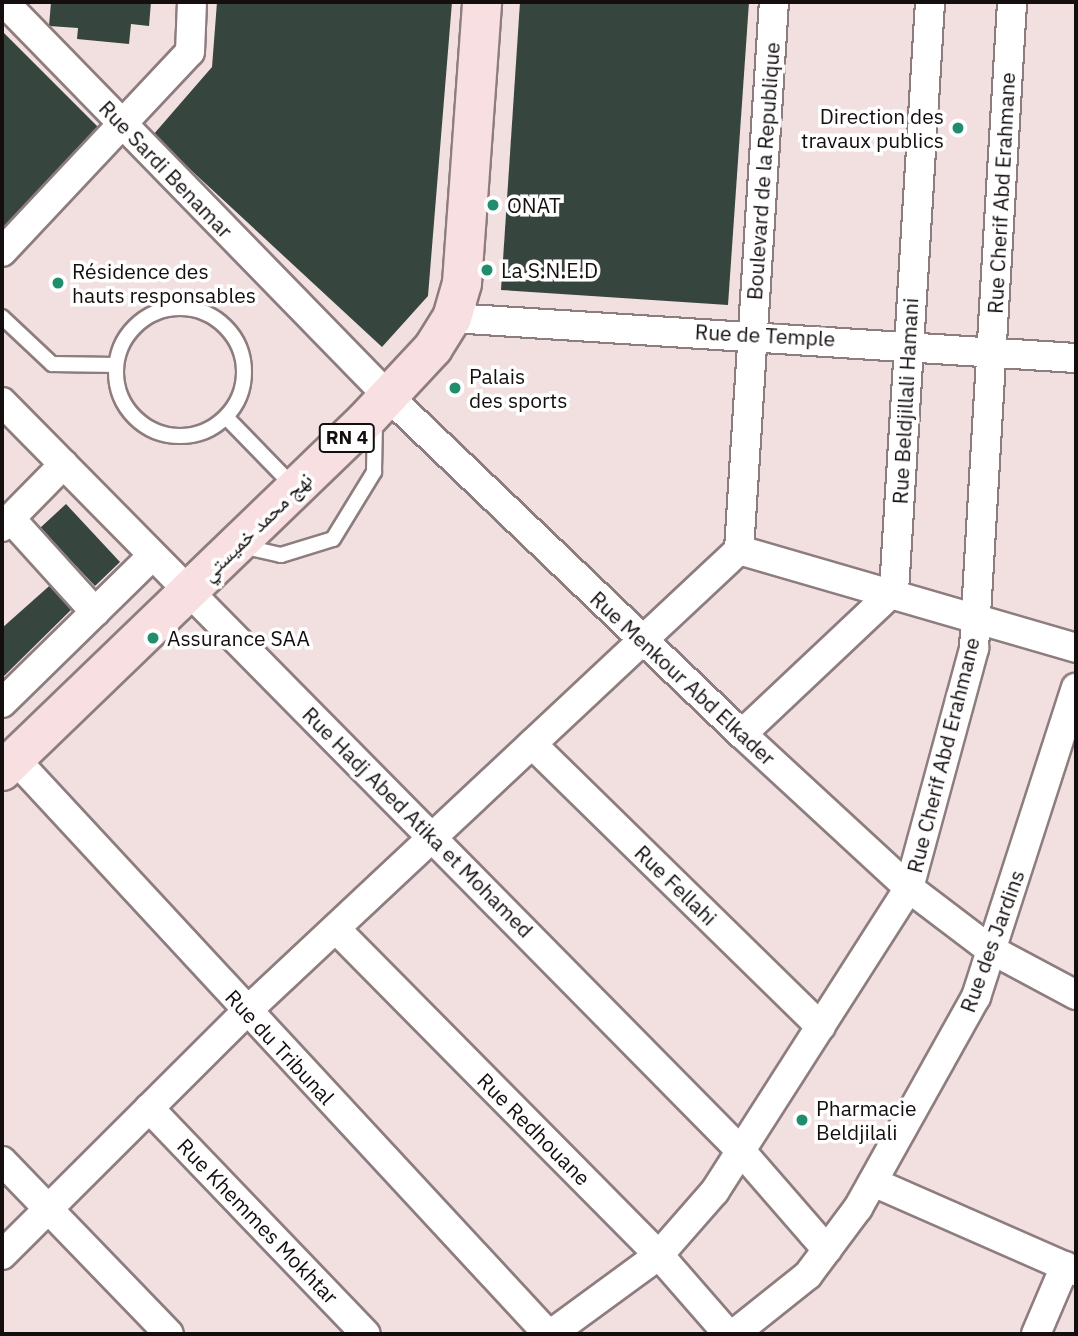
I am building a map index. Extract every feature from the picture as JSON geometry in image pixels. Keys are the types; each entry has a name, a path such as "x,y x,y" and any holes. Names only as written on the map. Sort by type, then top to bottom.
{"main road":[{"name":"نهج محمد خميستي","path":"8,764 382,403 433,348 452,318 462,283 482,2"}],"street":[{"name":"Rue Sardi Benamar","path":"4,2 382,403"},
{"path":"2,253 190,52 192,2"},
{"name":"Boulevard de la Republique","path":"739,550 774,2"},
{"name":"Rue Beldjillali Hamani","path":"894,591 930,2"},
{"name":"Rue Cherif Abd Erahmane","path":"549,1334 659,1255 715,1191 909,888 974,648 1012,2"},
{"name":"Rue de Temple","path":"452,318 909,343 1076,358"},
{"name":"Rue Hadj Abed Atika et Mohamed","path":"2,402 187,592 434,836 741,1151 827,1250"},
{"name":"Rue Menkour Abd Elkader","path":"382,403 909,888 988,948 1076,995"},
{"path":"64,464 6,522 95,612"},
{"path":"2,1255 247,1011 739,550 894,591 1076,648"},
{"path":"2,703 152,556"},
{"path":"742,734 894,591"},
{"name":"Rue des Jardins","path":"734,1334 808,1275 827,1250 873,1182 976,997 988,948 1037,817 1076,688"},
{"name":"Rue Fellahi","path":"532,744 821,1027"},
{"name":"Rue du Tribunal","path":"8,764 247,1011 549,1334"},
{"name":"Rue Redhouane","path":"336,929 659,1255 728,1334"},
{"name":"Rue Khemmes Mokhtar","path":"149,1108 366,1334"},
{"path":"2,1161 169,1334"},
{"path":"873,1182 1071,1268 1036,1334"}],"lane":[{"path":"174,307 205,312 230,330 244,359 243,390 227,418 201,435 169,438 141,425 121,401 116,365 123,340 145,317 174,307"},
{"path":"2,317 52,364 116,365"},
{"path":"237,545 281,555 333,539 374,472 382,403"},
{"path":"227,418 295,488"}],"building":[{"path":"51,2 151,2 149,26 131,24 129,44 77,39 78,28 49,26"},
{"path":"217,2 452,2 428,296 382,347 153,135 212,67"},
{"path":"520,2 749,2 728,305 501,290"},
{"path":"2,31 102,131 2,232"},
{"path":"66,504 120,562 95,586 40,528"},
{"path":"56,580 78,603 2,678 2,628"}],"place":[{"name":"Direction des travaux publics","path":"958,128"},
{"name":"ONAT","path":"493,205"},
{"name":"La S.N.E.D","path":"487,270"},
{"name":"Résidence des hauts responsables","path":"58,283"},
{"name":"Palais des sports","path":"455,388"},
{"name":"Assurance SAA","path":"153,638"},
{"name":"Pharmacie Beldjilali","path":"802,1120"}]}
